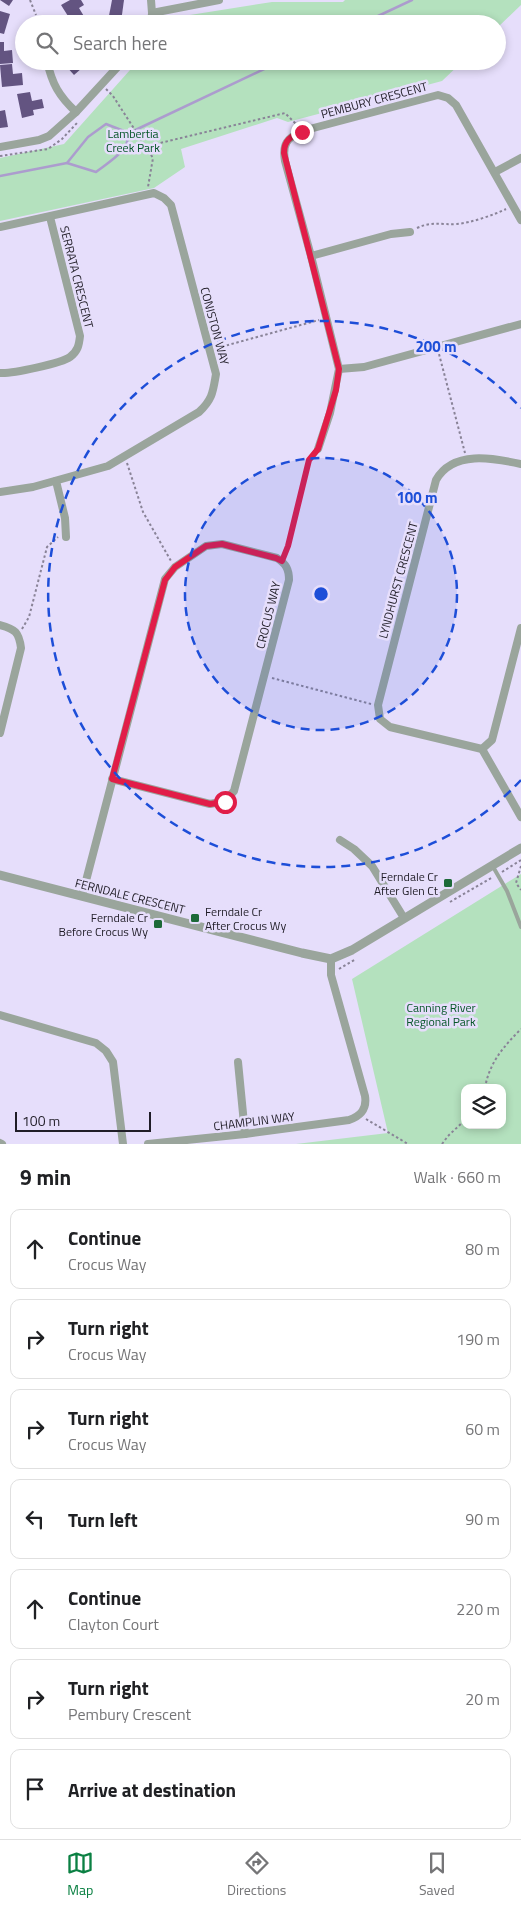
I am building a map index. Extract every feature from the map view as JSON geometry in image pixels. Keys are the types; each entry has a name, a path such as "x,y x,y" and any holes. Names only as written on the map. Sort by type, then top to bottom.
{"street":[{"path":"150,0 152,13 218,0"},
{"path":"49,70 55,87 76,112"},
{"path":"0,148 49,136 76,112 114,70"},
{"name":"PEMBURY CRESCENT","path":"311,256 285,161 284,146 286,140 302,132 438,95 448,98 456,105 521,220"},
{"path":"494,172 521,158"},
{"name":"CONISTON WAY","path":"0,492 33,488 108,466 199,412 213,396 216,374 171,205 164,198 154,193 149,194"},
{"path":"0,228 149,194"},
{"name":"SERRATA CRESCENT","path":"0,373 20,372 70,358 79,348 80,336 50,217"},
{"path":"318,449 332,406 339,369 311,256 391,234 410,232"},
{"path":"339,369 364,367 521,324"},
{"name":"LYNDHURST CRESCENT","path":"482,749 390,727 380,719 378,705 436,480 440,471 451,464 481,457 521,464"},
{"path":"56,481 65,518 66,537"},
{"path":"82,896 165,580 175,567 206,546 222,544 282,561"},
{"name":"CROCUS WAY","path":"112,779 210,804 225,802 234,791 289,580 289,570 282,561"},
{"path":"0,625 12,628 18,634 21,648 0,733"},
{"path":"521,628 492,740 482,749 521,817"},
{"path":"340,840 372,866 404,918"},
{"path":"364,1116 365,1096 331,975 331,959 352,950 521,848"},
{"name":"FERNDALE CRESCENT","path":"0,875 331,959"},
{"path":"0,1015 96,1043 106,1051 113,1062 123,1144"},
{"path":"238,1062 245,1134"},
{"name":"CHAMPLIN WAY","path":"148,1144 245,1134 349,1120 364,1116"}],"lane":[{"path":"492,866 507,891 521,927"}],"path":[{"path":"30,0 36,15"},
{"path":"102,84 113,96 153,158 147,189 149,194"},
{"path":"147,148 156,144 285,113 302,132"},
{"path":"410,232 428,223 458,224 499,212 513,205"},
{"path":"210,350 327,318"},
{"path":"436,347 449,388 466,460"},
{"path":"282,561 288,546 309,460 318,449"},
{"path":"123,457 129,468 143,512 165,553 175,567"},
{"path":"18,634 29,617 47,547 58,537 66,537"},
{"path":"264,676 378,705"},
{"path":"521,866 516,883 521,890"},
{"path":"486,1084 493,1062 521,1029"},
{"path":"364,1116 408,1144"},
{"path":"442,1144 461,1124"}],"green space":[{"path":"345,0 521,0 521,5 506,19 506,15 190,15 272,2 343,2"},
{"name":"Lambertia Creek Park","path":"130,70 454,70 442,81 288,122 277,118 181,149 185,167 154,188 0,221 0,158 64,144"},
{"name":"Canning River Regional Park","path":"521,874 521,1144 296,1144 388,1133 352,979"}],"building":[{"path":"0,0 13,0 9,6"},
{"path":"70,0 81,0 84,5 79,8 83,15 67,15 61,5"},
{"path":"112,0 124,0 122,15 109,15"},
{"path":"0,11 10,14 4,34 0,33"},
{"path":"0,42 4,42 4,51 12,50 13,63 0,64"},
{"path":"12,64 13,74 22,73 23,85 2,87 0,65"},
{"path":"70,70 80,70 74,75"},
{"path":"30,92 32,101 42,99 44,108 33,110 34,115 22,118 17,94"},
{"path":"5,110 8,127 0,128 0,111"}],"waterway":[{"path":"380,15 412,0"},
{"path":"129,133 262,70"},
{"path":"0,176 67,163 88,137 106,124 129,133"},
{"path":"67,163 96,172 122,151 128,140 129,133"}],"place":[{"name":"Ferndale Cr After Glen Ct","path":"448,883"},
{"name":"Ferndale Cr After Crocus Wy","path":"195,918"},
{"name":"Ferndale Cr Before Crocus Wy","path":"158,924"}],"route":[{"path":"225,802 210,804 112,779 165,580 169,572 206,546 222,544 282,561 288,546 309,460 318,449 330,413 339,369 284,153 286,140 302,132"}]}
